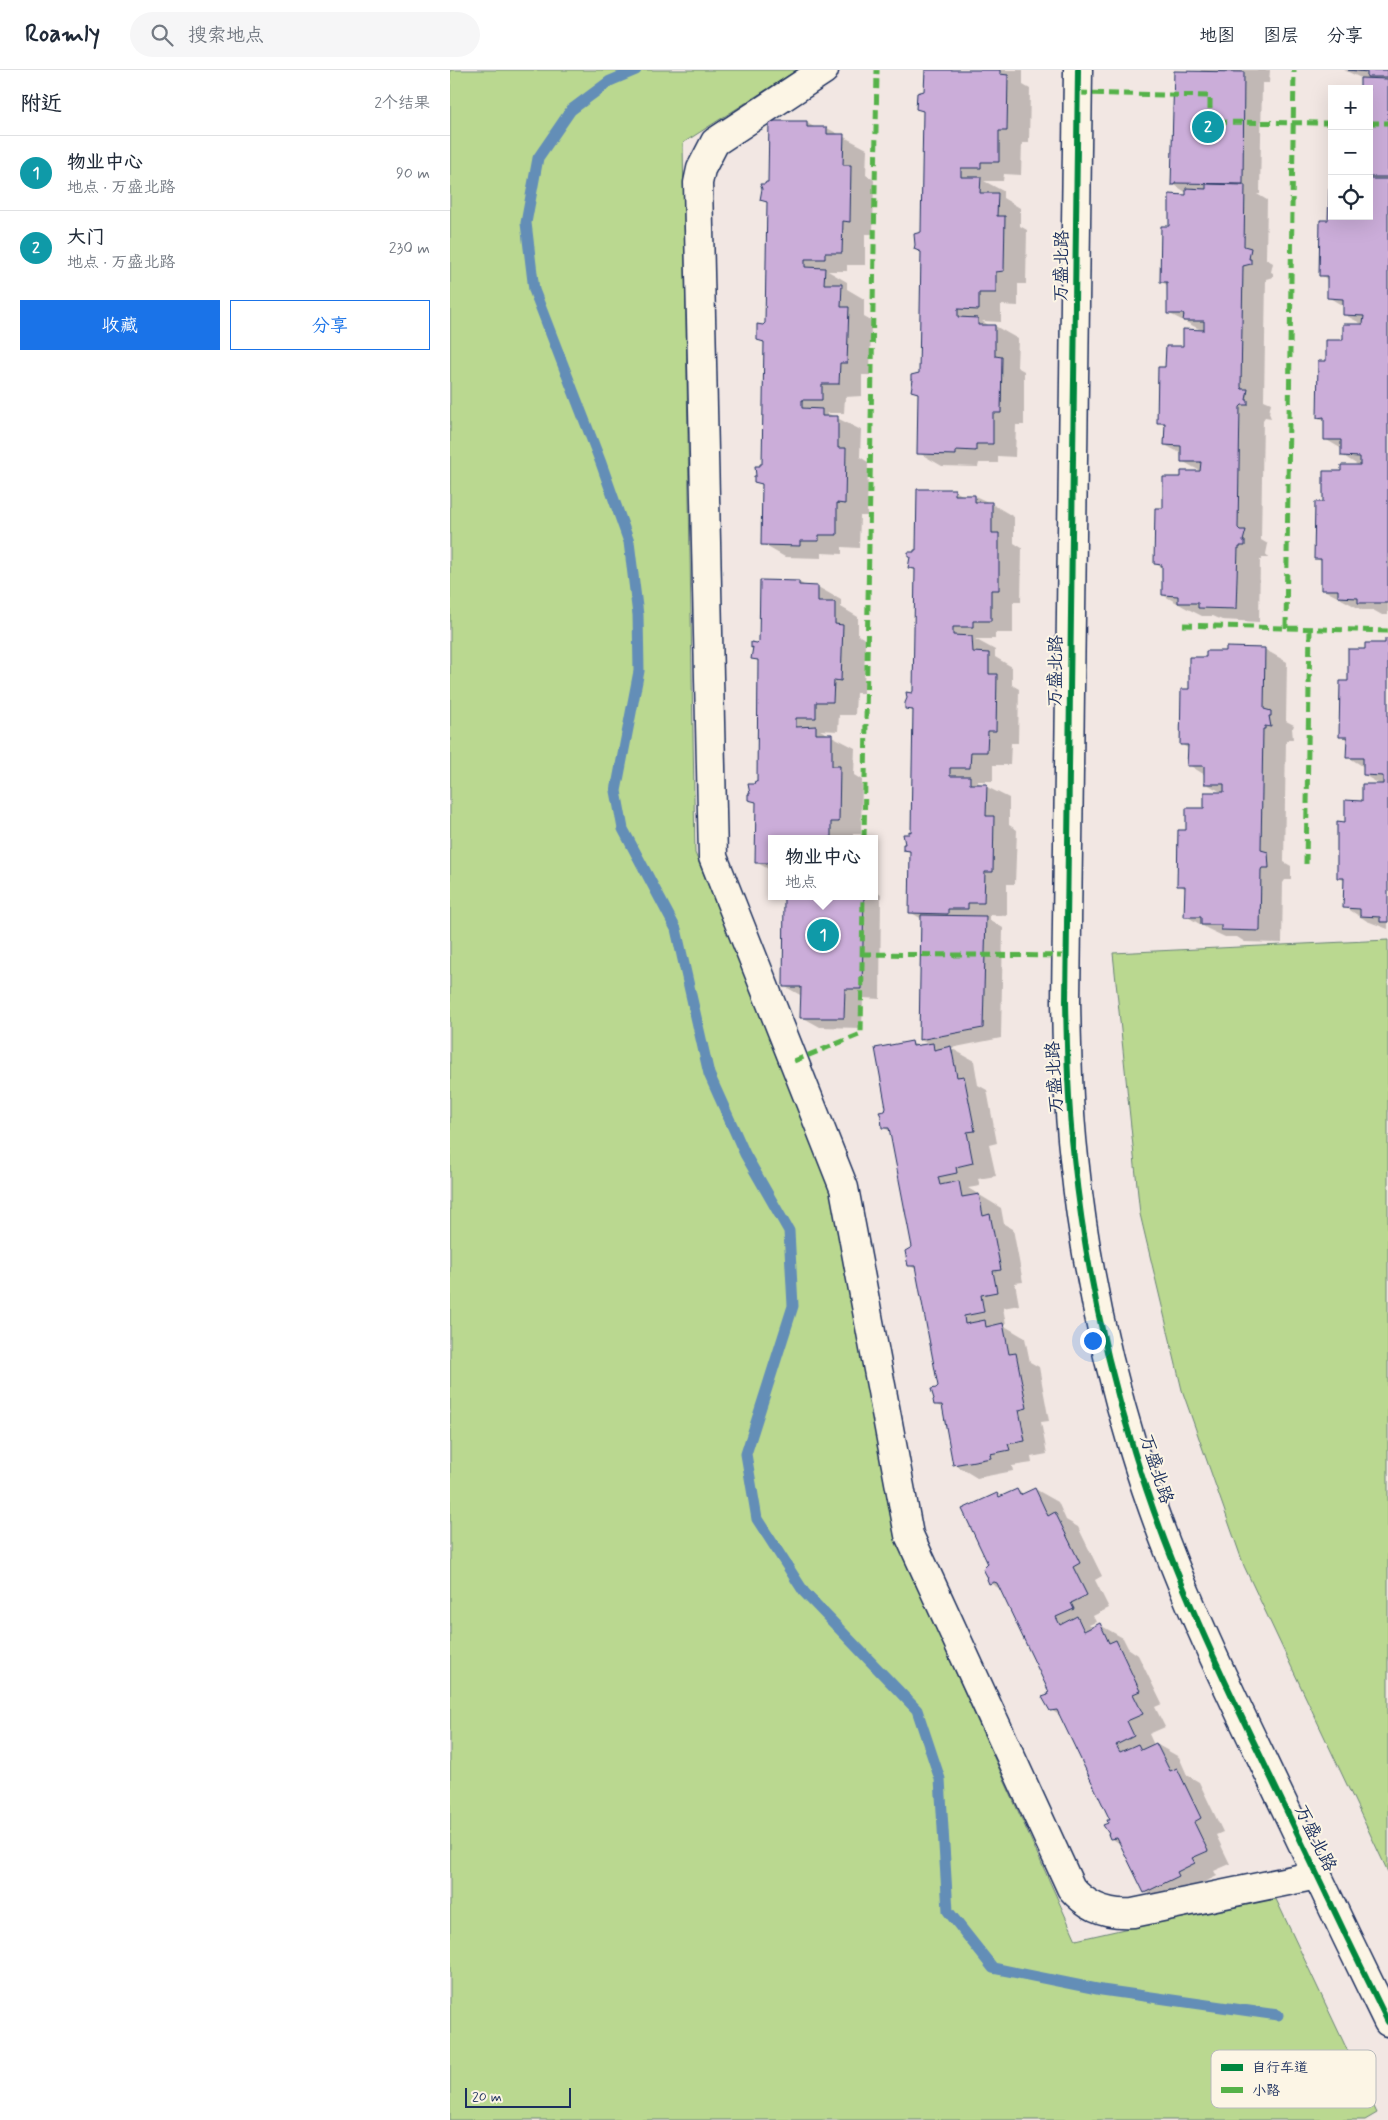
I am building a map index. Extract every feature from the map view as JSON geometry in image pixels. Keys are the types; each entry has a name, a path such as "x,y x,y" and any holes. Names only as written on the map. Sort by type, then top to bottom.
{"street":[{"path":"824,70 715,142 700,169 698,183 713,857 844,1188 909,1535 1066,1879 1077,1894 1093,1906 1102,1911 1121,1914 1317,1874"},
{"name":"万盛北路","path":"1078,70 1066,1001 1074,1159 1090,1268 1111,1367 1134,1452 1167,1546 1213,1657 1388,2022"}],"green space":[{"path":"450,70 797,70 683,143 695,853 831,1186 894,1535 1076,1940 1274,1895 1347,2050 1211,2050 1211,2108 1375,2108 1377,2113 1365,2120 450,2120"},
{"path":"1388,940 1388,1872 1244,1566 1182,1390 1140,1214 1113,953"}],"building":[{"path":"925,70 1000,70 1000,74 1008,75 1007,131 999,131 999,162 981,162 981,168 961,168 961,177 981,177 980,193 998,193 997,216 1005,216 1004,271 996,272 996,293 979,293 979,310 958,309 958,317 978,318 978,325 995,325 995,356 1002,357 1001,413 993,413 993,444 976,444 976,451 956,450 956,455 917,454 918,393 911,391 913,380 911,380 911,375 919,373 921,252 914,249 914,234 921,232 923,111 916,109 917,93 924,91"},
{"path":"1348,70 1388,70 1388,77 1367,77 1367,72"},
{"path":"1174,71 1244,72 1243,184 1175,183 1175,185 1171,185"},
{"path":"1360,78 1388,79 1388,177 1373,177 1373,85 1360,85"},
{"path":"769,121 807,121 807,127 827,127 827,134 844,134 843,165 851,165 850,222 843,221 842,253 825,253 825,259 805,259 805,267 825,268 824,284 842,284 841,307 849,307 847,363 840,363 839,384 822,384 822,400 802,400 802,408 822,409 822,416 838,416 838,448 846,448 845,504 837,503 837,535 819,535 819,541 800,541 800,546 761,545 762,484 754,482 754,476 756,476 755,466 762,464 764,342 757,340 757,324 763,325 765,323 767,202 760,200 762,189 760,184 768,182"},
{"path":"1373,179 1388,179 1388,603 1358,603 1358,598 1338,597 1338,590 1321,590 1321,559 1314,559 1315,502 1323,502 1323,471 1341,471 1341,465 1360,465 1360,457 1341,456 1341,440 1324,440 1324,417 1317,418 1318,361 1326,361 1326,340 1343,340 1343,324 1363,324 1364,316 1343,315 1343,299 1327,298 1327,276 1319,276 1320,220 1373,220"},
{"path":"1206,184 1245,185 1244,246 1251,248 1249,259 1251,259 1251,264 1243,266 1241,387 1242,389 1248,389 1246,400 1248,400 1248,405 1240,407 1238,528 1246,530 1243,541 1245,541 1245,546 1238,548 1236,609 1198,608 1198,603 1178,603 1178,596 1162,595 1162,565 1154,564 1155,508 1163,508 1163,477 1181,477 1181,471 1200,471 1201,462 1181,462 1181,446 1164,445 1165,423 1157,423 1158,367 1165,367 1166,346 1183,346 1183,329 1204,330 1204,321 1183,321 1184,314 1167,314 1167,282 1160,282 1161,226 1169,226 1169,194 1186,195 1186,188 1206,189"},
{"path":"917,489 955,489 955,495 975,495 975,502 992,502 992,533 999,533 999,590 991,590 991,621 973,621 973,627 953,627 953,635 972,636 973,652 989,653 989,674 997,674 996,731 988,731 987,752 971,752 970,768 950,768 950,776 970,776 970,784 987,784 986,816 994,816 993,872 985,872 984,903 968,903 968,909 948,909 948,914 909,913 910,851 903,850 903,844 905,844 903,834 911,832 913,710 905,709 905,703 907,698 906,692 912,693 913,691 915,569 908,568 910,557 908,557 908,552 916,550"},
{"path":"760,580 799,581 799,585 818,586 818,602 835,602 835,624 843,625 841,681 834,680 833,702 816,702 816,718 796,718 796,727 816,726 816,734 832,734 832,766 840,766 839,822 831,822 831,835 768,835 768,863 755,863 756,802 748,800 748,794 750,794 748,784 757,782 758,660 751,659 753,647 751,648 751,642 757,643 759,641"},
{"path":"1385,639 1388,639 1388,922 1380,922 1380,917 1360,916 1360,909 1343,908 1344,878 1337,878 1337,821 1345,822 1345,800 1362,801 1362,784 1383,784 1383,776 1363,775 1363,758 1346,758 1347,737 1339,737 1340,681 1348,681 1348,649 1365,649 1365,643 1385,643"},
{"path":"1226,647 1265,648 1264,709 1271,711 1271,716 1269,716 1271,727 1265,726 1265,729 1263,729 1261,850 1268,852 1269,868 1262,868 1261,870 1260,931 1221,930 1221,925 1201,925 1201,917 1184,917 1185,886 1177,886 1178,830 1186,830 1186,808 1204,808 1204,792 1224,792 1224,784 1204,784 1204,766 1187,766 1188,745 1180,745 1181,689 1189,689 1189,657 1206,657 1206,651 1226,651"},
{"path":"784,900 864,900 862,989 845,989 844,1018 800,1018 801,987 783,987"},
{"path":"921,915 986,916 983,1028 919,1040"},
{"path":"912,1041 913,1046 933,1043 934,1050 951,1046 957,1077 964,1076 975,1131 967,1132 973,1163 956,1167 957,1173 938,1177 940,1185 959,1181 962,1197 979,1194 983,1216 990,1214 1001,1270 993,1271 997,1292 981,1295 984,1312 964,1316 965,1324 985,1320 986,1327 1003,1323 1009,1354 1016,1353 1027,1408 1019,1410 1025,1441 1008,1444 1010,1450 990,1454 991,1458 953,1465 942,1405 934,1405 933,1400 931,1389 938,1386 915,1266 908,1266 905,1251 912,1247 889,1128 882,1128 879,1112 885,1111 886,1108 875,1048"},
{"path":"1035,1488 1048,1516 1055,1512 1080,1563 1073,1567 1087,1595 1071,1603 1074,1609 1056,1617 1060,1625 1077,1616 1084,1631 1100,1623 1109,1643 1116,1640 1140,1691 1133,1694 1143,1714 1127,1721 1134,1736 1116,1745 1120,1752 1138,1744 1141,1750 1156,1743 1170,1771 1177,1768 1201,1818 1194,1822 1208,1851 1192,1858 1195,1863 1177,1872 1179,1876 1144,1893 1117,1838 1110,1839 1103,1825 1108,1823 1107,1820 1110,1820 1057,1710 1050,1711 1042,1697 1048,1695 1047,1693 1049,1692 997,1583 989,1584 983,1569 988,1564 962,1509 997,1493 999,1497 1017,1489 1020,1495"}],"waterway":[{"path":"636,70 610,81 571,110 538,158 526,223 534,290 601,463 629,542 638,615 639,671 616,791 623,829 676,929 709,1074 745,1154 789,1231 793,1306 746,1454 757,1519 804,1592 917,1710 940,1779 948,1911 993,1968 1102,1990 1278,2015"}],"marked path":[{"path":"864,835 877,70"},
{"path":"1286,628 1294,70"},
{"path":"1078,93 1210,96 1210,122 1328,123"},
{"path":"1373,123 1388,123"},
{"path":"1183,625 1388,631"},
{"path":"1306,864 1310,629"},
{"path":"794,1061 861,1034 863,900"},
{"path":"862,954 1067,956"}],"cycle path":[{"path":"1078,70 1066,1001 1070,1119 1078,1195 1105,1343 1134,1451 1161,1530 1191,1607 1225,1682 1388,2022"}],"place":[{"name":"大门","path":"1208,127"},
{"name":"物业中心","path":"823,935"}]}
